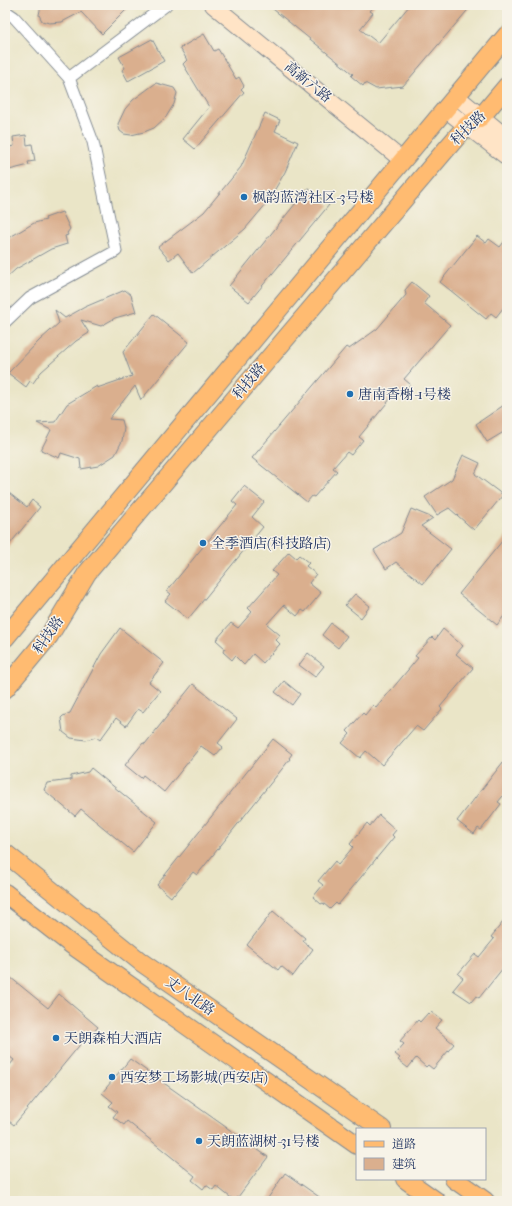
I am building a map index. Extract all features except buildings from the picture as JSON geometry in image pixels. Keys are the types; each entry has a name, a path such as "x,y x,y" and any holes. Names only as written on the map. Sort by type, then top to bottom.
{"main road":[{"name":"科技路","path":"5,638 507,35"},
{"name":"科技路","path":"5,689 49,636 87,573 474,121 507,86"},
{"name":"丈八北路","path":"5,853 141,962 381,1128"},
{"name":"丈八北路","path":"5,893 72,945 356,1144"},
{"path":"406,1180 436,1201"},
{"path":"455,1180 486,1201"}],"street":[{"path":"69,78 166,5"},
{"name":"高新六路","path":"213,5 402,160"},
{"path":"5,11 14,17 69,78 92,142 116,251 30,298 5,322"},
{"path":"451,102 474,121 507,157"},
{"path":"474,121 507,138"}],"place":[{"name":"枫韵蓝湾社区-3号楼","path":"244,197"},
{"name":"唐南香榭-1号楼","path":"350,394"},
{"name":"全季酒店(科技路店)","path":"203,543"},
{"name":"天朗森柏大酒店","path":"56,1038"},
{"name":"西安梦工场影城(西安店)","path":"112,1077"},
{"name":"天朗蓝湖树-31号楼","path":"199,1141"}]}
